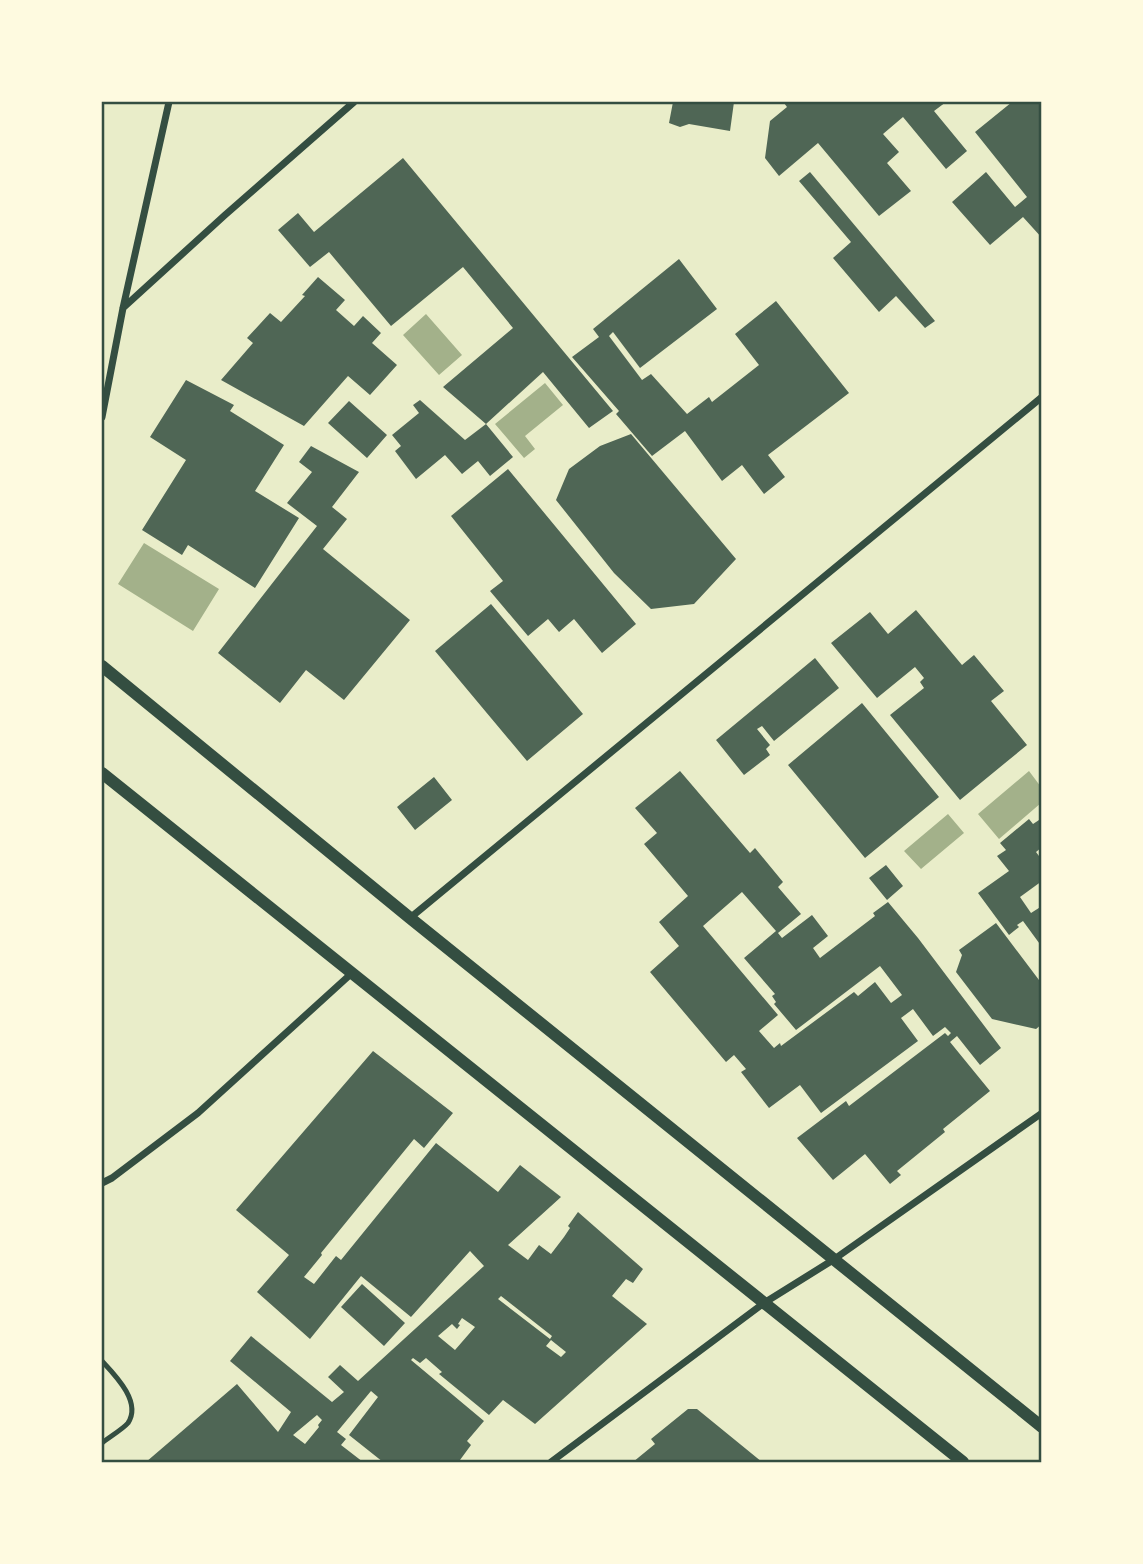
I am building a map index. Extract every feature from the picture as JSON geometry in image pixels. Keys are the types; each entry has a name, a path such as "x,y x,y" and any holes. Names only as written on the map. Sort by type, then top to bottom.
{"street":[{"path":"102,417 123,308 169,102"},
{"path":"123,308 354,102"},
{"path":"410,919 1041,397"},
{"path":"102,666 410,919 1041,1427"},
{"path":"102,773 964,1462"},
{"path":"102,1184 198,1113 352,973"},
{"path":"551,1462 764,1303 833,1260 1041,1113"}],"lane":[{"path":"102,1361 114,1373 131,1400 128,1423 102,1443"}],"shaded area":[{"path":"426,314 462,355 439,375 403,335"},
{"path":"545,383 563,405 525,436 535,449 524,458 495,424"},
{"path":"144,543 219,589 193,631 118,584"},
{"path":"1029,771 1041,787 1041,803 999,839 978,814"},
{"path":"948,814 964,833 921,869 904,851"}],"building":[{"path":"673,102 734,102 730,131 689,124 680,127 669,123"},
{"path":"946,102 934,111 967,151 946,169 903,117 883,134 899,152 887,163 911,191 879,216 818,143 779,176 765,158 770,121 787,107 784,103"},
{"path":"1012,102 1042,102 1042,238 1023,217 990,245 952,202 986,172 1015,207 1027,197 975,132"},
{"path":"403,158 613,411 589,428 543,372 486,424 443,387 513,328 463,267 391,326 329,252 310,267 278,230 298,213 314,232"},
{"path":"810,172 935,321 925,328 896,296 879,312 833,258 851,242 799,181"},
{"path":"679,259 717,309 640,368 613,332 609,336 642,380 651,374 687,414 709,397 712,402 759,365 735,334 776,301 849,393 768,455 785,477 764,494 742,465 722,481 685,431 652,456 616,414 619,411 572,357 599,337 593,329"},
{"path":"318,277 345,300 336,310 354,326 363,316 381,333 372,343 397,365 370,395 348,376 304,426 221,380 253,343 247,338 270,313 281,322"},
{"path":"186,380 234,405 230,411 284,445 255,491 299,518 255,588 188,545 182,555 142,530 186,460 150,437"},
{"path":"420,400 465,440 486,424 513,457 490,476 478,461 462,474 445,455 416,479 395,451 401,446 392,435 419,413 413,405"},
{"path":"349,401 387,435 367,458 328,423"},
{"path":"631,434 736,559 694,604 651,609 614,573 556,500 569,469 600,446"},
{"path":"311,446 359,472 332,507 347,519 323,549 410,620 344,700 306,670 280,703 218,653 317,526 287,503 312,472 299,462"},
{"path":"508,469 636,624 602,653 574,619 559,632 548,619 528,636 490,591 503,581 451,516"},
{"path":"491,604 583,714 527,761 435,651"},
{"path":"916,610 962,665 974,655 1004,691 991,701 1027,745 960,800 890,715 924,688 920,682 924,678 915,667 877,698 831,643 870,612 888,634"},
{"path":"815,658 839,688 774,741 762,726 757,729 770,745 766,749 770,755 744,775 716,740"},
{"path":"862,703 939,797 865,858 788,765"},
{"path":"680,771 750,853 755,848 783,882 778,887 801,914 778,933 782,938 812,915 828,936 813,948 820,958 875,916 873,913 888,902 1001,1048 980,1065 957,1036 950,1042 990,1091 897,1171 901,1175 890,1184 865,1154 833,1180 797,1138 846,1101 849,1106 945,1033 948,1036 951,1033 945,1027 933,1036 913,1009 901,1018 918,1041 821,1113 800,1085 769,1108 741,1072 746,1069 734,1055 726,1062 650,972 679,946 659,922 688,896 644,844 657,833 635,808","holes":["742,892 776,931 744,958 775,994 772,996 776,1002 774,1004 796,1030 880,966 902,995 891,1003 875,982 858,996 854,992 781,1046 780,1043 774,1048 759,1031 778,1015 703,926"]},
{"path":"434,777 452,800 415,830 397,807"},
{"path":"1042,818 1042,847 1036,852 1042,860 1042,881 1020,897 1031,913 1042,906 1042,947 1023,921 1009,935 978,893 1009,871 997,856 1006,850 1000,843 1029,819 1033,824"},
{"path":"886,865 903,886 887,900 869,878"},
{"path":"996,923 1042,984 1042,1024 1036,1029 992,1019 956,972 962,955 959,950"},
{"path":"373,1051 453,1113 424,1148 414,1139 304,1277 314,1284 336,1256 341,1260 436,1143 498,1192 520,1165 561,1197 508,1245 528,1260 539,1245 551,1254 578,1212 643,1269 633,1283 626,1279 612,1296 647,1324 535,1424 503,1400 489,1415 439,1374 442,1372 426,1358 420,1363 413,1358 411,1360 484,1421 467,1441 471,1445 460,1460 463,1462 383,1462 349,1435 378,1397 371,1391 337,1432 346,1439 341,1445 363,1462 146,1462 237,1384 278,1432 291,1412 230,1361 251,1336 332,1402 344,1392 328,1377 340,1365 358,1381 484,1266 470,1251 411,1317 361,1276 310,1339 257,1292 289,1255 236,1210","holes":["501,1296 552,1336 550,1339 498,1299","462,1318 475,1327 455,1350 438,1336 452,1324 457,1329 460,1325 458,1324","551,1340 566,1352 561,1357 546,1346","317,1415 322,1420 305,1444 293,1435"]},
{"path":"362,1284 405,1323 384,1346 341,1307"},
{"path":"688,1409 697,1409 762,1462 633,1462 655,1444 651,1439"}]}
